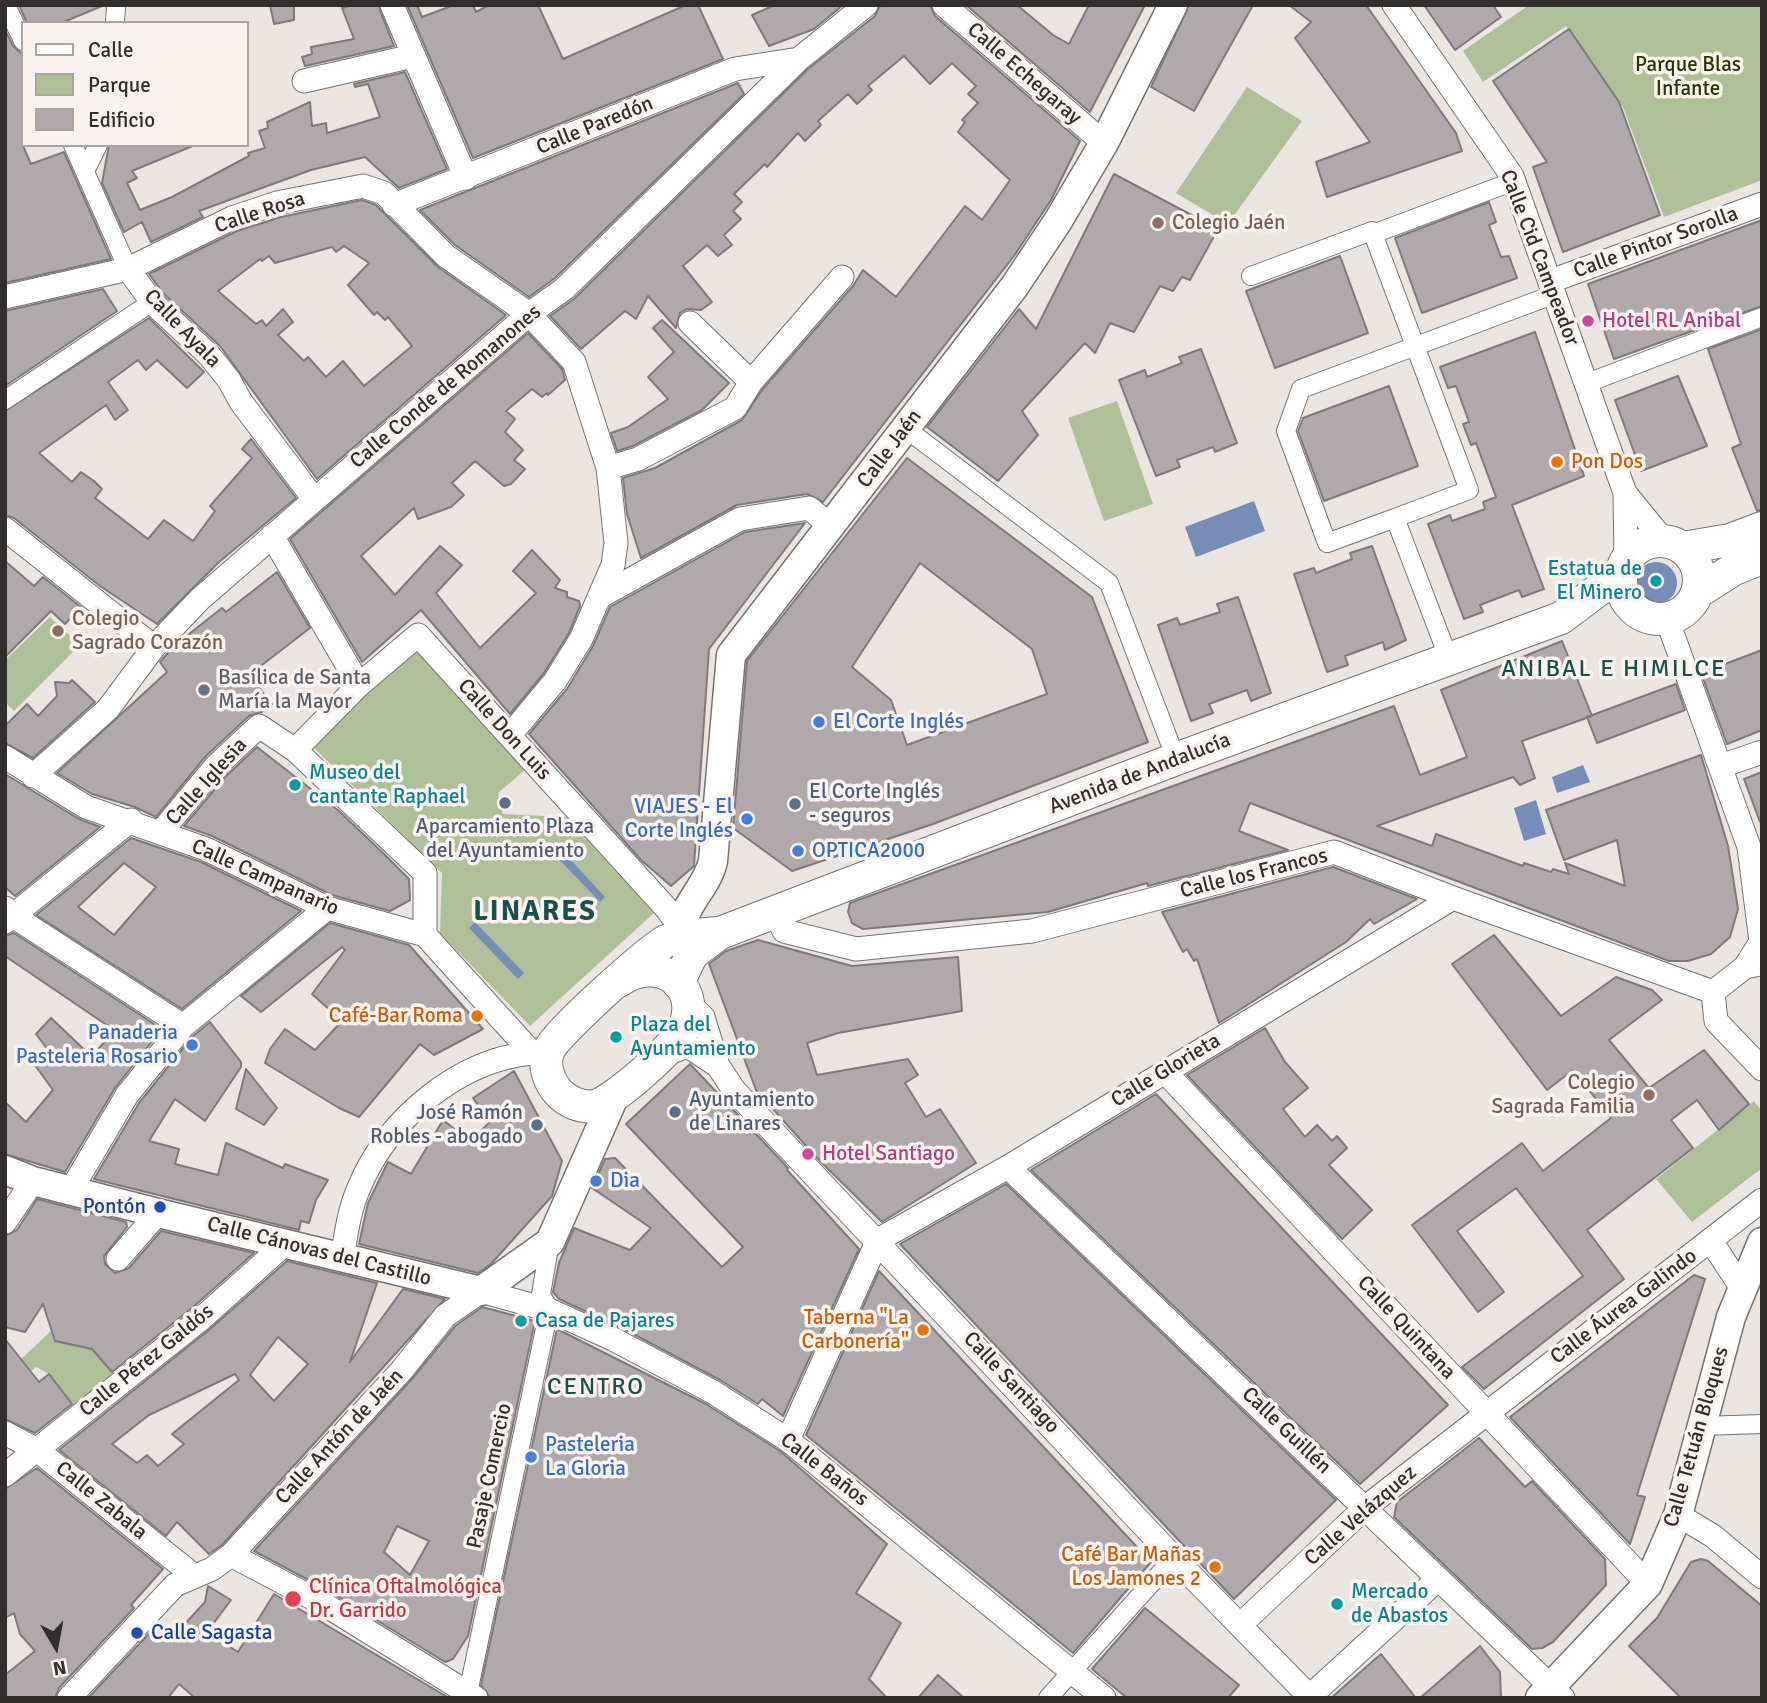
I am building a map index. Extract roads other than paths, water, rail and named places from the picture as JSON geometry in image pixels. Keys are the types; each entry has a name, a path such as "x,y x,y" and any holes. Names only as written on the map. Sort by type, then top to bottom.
{"main road":[{"path":"1762,528 1730,540 1644,545 1624,567 1624,597 1654,617 1686,610 1698,592 1734,569 1762,558"},
{"path":"1673,545 1698,568 1698,592"},
{"name":"Avenida de Andalucía","path":"720,933 1175,760 1561,618 1624,567"},
{"name":"Avenida de Andalucía","path":"1561,618 1654,617"},
{"path":"683,926 720,933 692,954 682,985 687,1015 681,1033 656,1058 615,1095 592,1106 571,1101 553,1085 539,1054 619,981 683,926"},
{"path":"619,981 635,971 649,968 661,971 682,985"}],"street":[{"path":"6,5 21,37"},
{"path":"392,5 467,178"},
{"name":"Calle Conde de Romanones","path":"33,776 108,709 154,648 200,599 529,314 564,289 799,60 866,5"},
{"name":"Calle Echegaray","path":"944,5 1104,143"},
{"name":"Calle Jaén","path":"683,926 705,884 713,861 731,655 1014,287 1058,221 1104,143 1173,5"},
{"name":"Calle Cid Campeador","path":"1394,5 1514,181 1625,493 1624,567"},
{"path":"304,80 413,56"},
{"name":"Calle Paredón","path":"394,205 735,69 799,60"},
{"name":"Calle Ayala","path":"74,147 128,269 152,303 216,363 314,499"},
{"path":"85,171 97,147"},
{"path":"1373,234 1514,181"},
{"name":"Calle Rosa","path":"5,297 128,269 232,218 277,203 363,186 383,193 446,256 529,314 574,362 608,468 615,513 616,542 613,565 601,596 568,661 510,735"},
{"name":"Calle Pintor Sorolla","path":"1553,288 1762,204"},
{"path":"1251,276 1372,231 1373,234 1415,346 1469,490 1327,543 1286,431 1301,389 1415,346 1553,288"},
{"path":"608,468 638,459 735,408 751,382 842,277"},
{"path":"5,400 152,303"},
{"path":"1587,383 1762,317"},
{"path":"690,323 751,382"},
{"path":"905,428 1110,583 1175,760"},
{"name":"Calle Cid Campeador","path":"1625,493 1673,545"},
{"path":"601,596 740,519 809,508 831,526"},
{"path":"1395,518 1448,659"},
{"path":"5,529 154,648"},
{"path":"272,536 359,685"},
{"path":"1654,617 1721,766 1749,847 1761,942 1753,965 1713,992 1716,1021 1762,1069"},
{"name":"Calle Don Luis","path":"295,750 359,685 418,635 683,926"},
{"name":"Calle Iglesia","path":"161,832 215,767 259,726 295,750 425,873 425,935"},
{"path":"1721,766 1762,752"},
{"name":"Calle Campanario","path":"5,757 86,807 131,820 206,849 327,908 425,935"},
{"path":"131,820 8,915 183,1026"},
{"name":"Calle los Francos","path":"775,912 784,931 856,949 955,939 1031,930 1334,852 1713,992"},
{"name":"Calle Glorieta","path":"878,1240 1008,1167 1453,898"},
{"path":"72,1190 127,1095 183,1026 327,908"},
{"path":"682,985 683,926"},
{"path":"425,935 539,1054"},
{"name":"Calle Santiago","path":"682,985 702,1017 718,1066 734,1090 878,1240 1174,1558 1309,1697"},
{"name":"Calle Santiago","path":"656,1058 688,1046 718,1066"},
{"path":"342,1258 350,1214 362,1181 377,1155 407,1119 426,1100 489,1061 539,1054"},
{"name":"Calle Quintana","path":"1165,1072 1648,1584"},
{"path":"549,1310 541,1294 550,1242 615,1095"},
{"name":"Calle Guillén","path":"1008,1167 1366,1507 1552,1694"},
{"name":"Calle Cánovas del Castillo","path":"5,1170 33,1181 158,1213 481,1291"},
{"path":"5,1222 33,1181"},
{"name":"Calle Áurea Galindo","path":"1486,1413 1762,1200"},
{"path":"118,1259 158,1213"},
{"path":"788,1440 878,1240"},
{"path":"1711,1241 1741,1287"},
{"path":"481,1291 550,1242"},
{"name":"Calle Tetuán Bloques","path":"1552,1694 1648,1584 1678,1515 1741,1287 1762,1242"},
{"name":"Calle Pérez Galdós","path":"5,1475 201,1319 286,1243"},
{"name":"Calle Baños","path":"481,1291 549,1310 713,1392 788,1440 1104,1698"},
{"name":"Calle Antón de Jaén","path":"193,1575 212,1569 231,1555 402,1370 445,1315 481,1291"},
{"name":"Pasaje Comercio","path":"472,1695 549,1310"},
{"name":"Calle Velázquez","path":"1240,1625 1366,1507 1486,1413"},
{"path":"1702,1426 1762,1424"},
{"name":"Calle Zabala","path":"5,1433 37,1450 193,1575"},
{"path":"1678,1515 1713,1536 1762,1577"},
{"path":"231,1555 322,1604 472,1695"},
{"path":"1048,1698 1174,1558"},
{"path":"69,1698 175,1585 193,1575"},
{"path":"1309,1697 1437,1580"}],"water":[{"path":"1254,501 1265,531 1196,557 1185,527"},
{"path":"1656,562 1671,568 1677,583 1671,598 1656,604 1641,598 1635,583 1641,568"},
{"path":"1583,765 1590,782 1557,793 1552,777"},
{"path":"1536,800 1546,834 1524,841 1514,808"},
{"path":"557,845 605,897 600,902 551,851"},
{"path":"475,922 524,973 518,979 469,928"}],"place":[{"name":"Colegio Jaén","path":"1158,223"},
{"name":"Hotel RL Anibal","path":"1588,321"},
{"name":"Pon Dos","path":"1557,462"},
{"name":"Estatua de El Minero","path":"1656,581"},
{"name":"Colegio Sagrado Corazón","path":"58,631"},
{"name":"Basílica de Santa María la Mayor","path":"204,690"},
{"name":"El Corte Inglés","path":"819,722"},
{"name":"Museo del cantante Raphael","path":"295,785"},
{"name":"Aparcamiento Plaza del Ayuntamiento","path":"505,803"},
{"name":"El Corte Inglés - seguros","path":"795,804"},
{"name":"VIAJES - El Corte Inglés","path":"747,819"},
{"name":"OPTICA2000","path":"798,851"},
{"name":"Café-Bar Roma","path":"477,1016"},
{"name":"Plaza del Ayuntamiento","path":"616,1037"},
{"name":"Panaderia Pasteleria Rosario","path":"192,1045"},
{"name":"Colegio Sagrada Familia","path":"1649,1095"},
{"name":"Ayuntamiento de Linares","path":"675,1112"},
{"name":"José Ramón Robles - abogado","path":"537,1125"},
{"name":"Hotel Santiago","path":"808,1154"},
{"name":"Dia","path":"596,1181"},
{"name":"Pontón","path":"160,1207"},
{"name":"Casa de Pajares","path":"521,1321"},
{"name":"Taberna \"La Carbonería\"","path":"923,1330"},
{"name":"Pasteleria La Gloria","path":"531,1457"},
{"name":"Café Bar Mañas Los Jamones 2","path":"1215,1567"},
{"name":"Clínica Oftalmológica Dr. Garrido","path":"293,1599"},
{"name":"Mercado de Abastos","path":"1337,1604"},
{"name":"Calle Sagasta","path":"137,1633"}],"district":[{"name":"ANIBAL E HIMILCE","path":"1614,670"},
{"name":"LINARES","path":"535,913"},
{"name":"CENTRO","path":"596,1388"}],"park label":[{"name":"Parque Blas Infante","path":"1688,77"}]}
